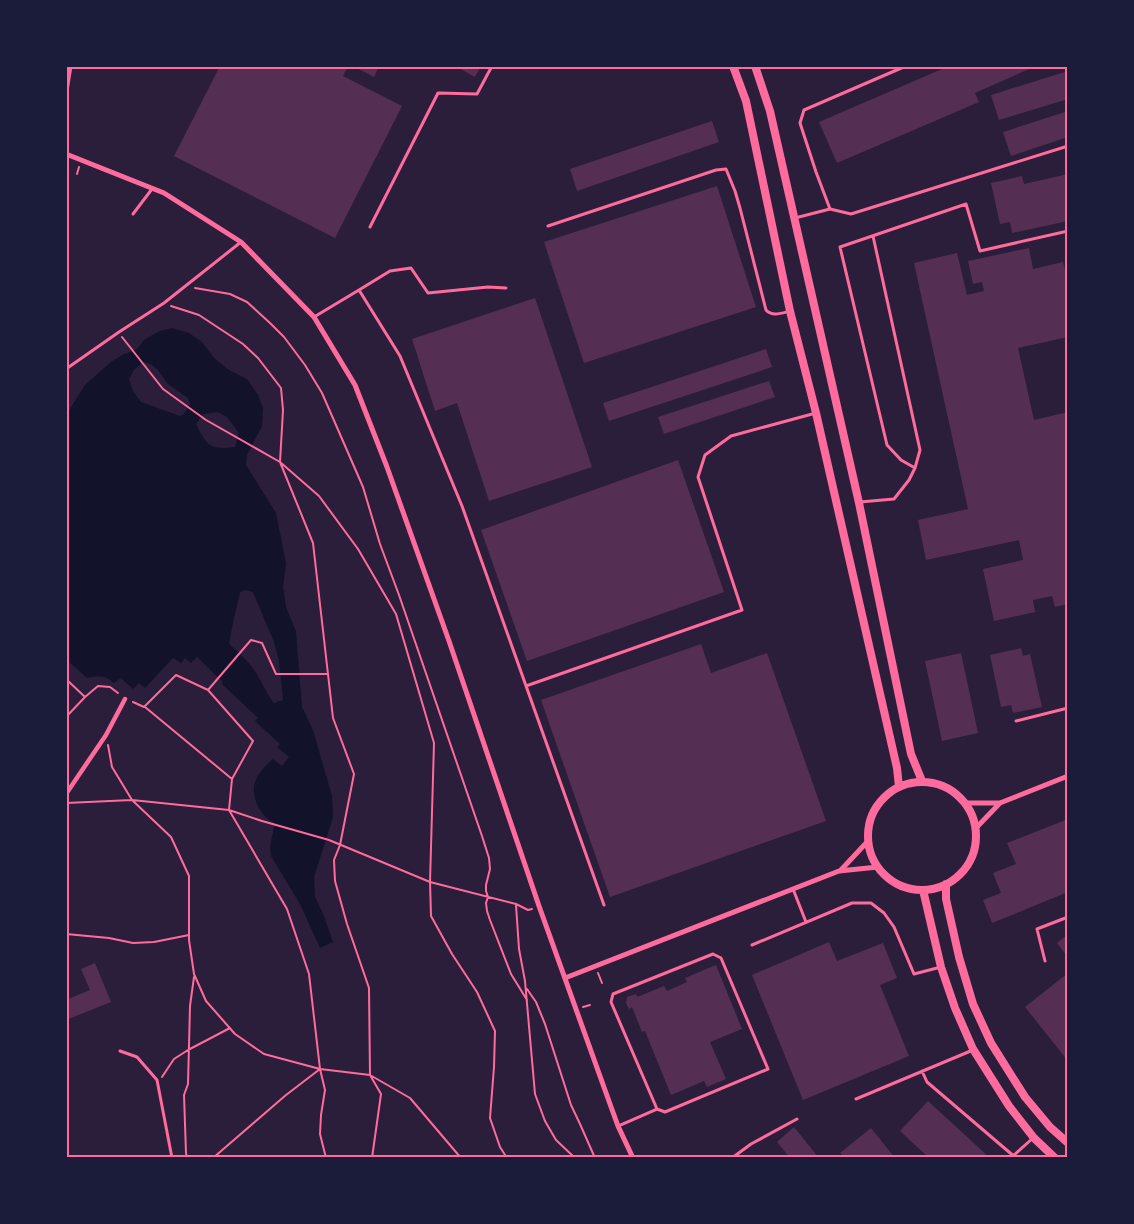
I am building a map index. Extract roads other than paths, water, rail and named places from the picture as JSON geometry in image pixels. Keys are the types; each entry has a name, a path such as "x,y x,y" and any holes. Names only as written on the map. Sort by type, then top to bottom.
{"street":[{"path":"66,91 70,66"},
{"path":"733,66 746,100 790,311 816,413 899,787"},
{"path":"754,66 770,111 859,502 910,754 922,781"},
{"path":"66,154 164,193 241,242 314,317 355,385 387,467 449,641 539,906 618,1126 633,1158"},
{"path":"66,794 106,735 125,699"},
{"path":"966,803 1000,803 1068,776"},
{"path":"922,781 939,784 954,791 966,803 973,815 976,828 976,845 970,861 960,874 946,884 923,890 906,887 890,880 878,867 871,855 868,841 869,824 875,809 885,796 899,787 922,781"},
{"path":"976,828 1000,803"},
{"path":"840,871 868,841"},
{"path":"565,978 840,871 878,867"},
{"path":"946,884 946,900 959,957 973,1004 991,1043 1024,1097 1050,1127 1068,1143"},
{"path":"923,890 941,966 955,1008 973,1049 1010,1106 1034,1138 1056,1158"}],"lane":[{"path":"370,227 438,93 477,94 492,66"},
{"path":"830,208 800,123 804,110 906,66"},
{"path":"794,218 830,208 851,214 1068,146"},
{"path":"548,226 716,170 726,169 740,208 766,310 772,314 790,311"},
{"path":"133,214 152,188"},
{"path":"915,468 901,460 887,445 840,247 966,204 980,251 1068,231"},
{"path":"859,502 894,499 909,480 915,468 920,450 874,236"},
{"path":"66,369 118,332 164,303 241,242"},
{"path":"314,317 390,271 411,268 428,293 488,287 506,288"},
{"path":"360,290 400,356 462,506 604,905"},
{"path":"526,686 742,610 698,477 706,455 731,436 816,413"},
{"path":"1016,721 1068,708"},
{"path":"793,889 806,922"},
{"path":"752,945 852,903 871,903 884,913 894,927 914,974 941,966"},
{"path":"1045,960 1037,929 1068,917"},
{"path":"618,1126 657,1109 665,1112 768,1069 721,958 713,954 613,994 611,1002 657,1109"},
{"path":"856,1099 973,1049"},
{"path":"120,1051 137,1057 157,1080 172,1158"},
{"path":"922,1071 927,1082 1015,1156 1034,1138"},
{"path":"732,1158 751,1144 797,1119"}]}
